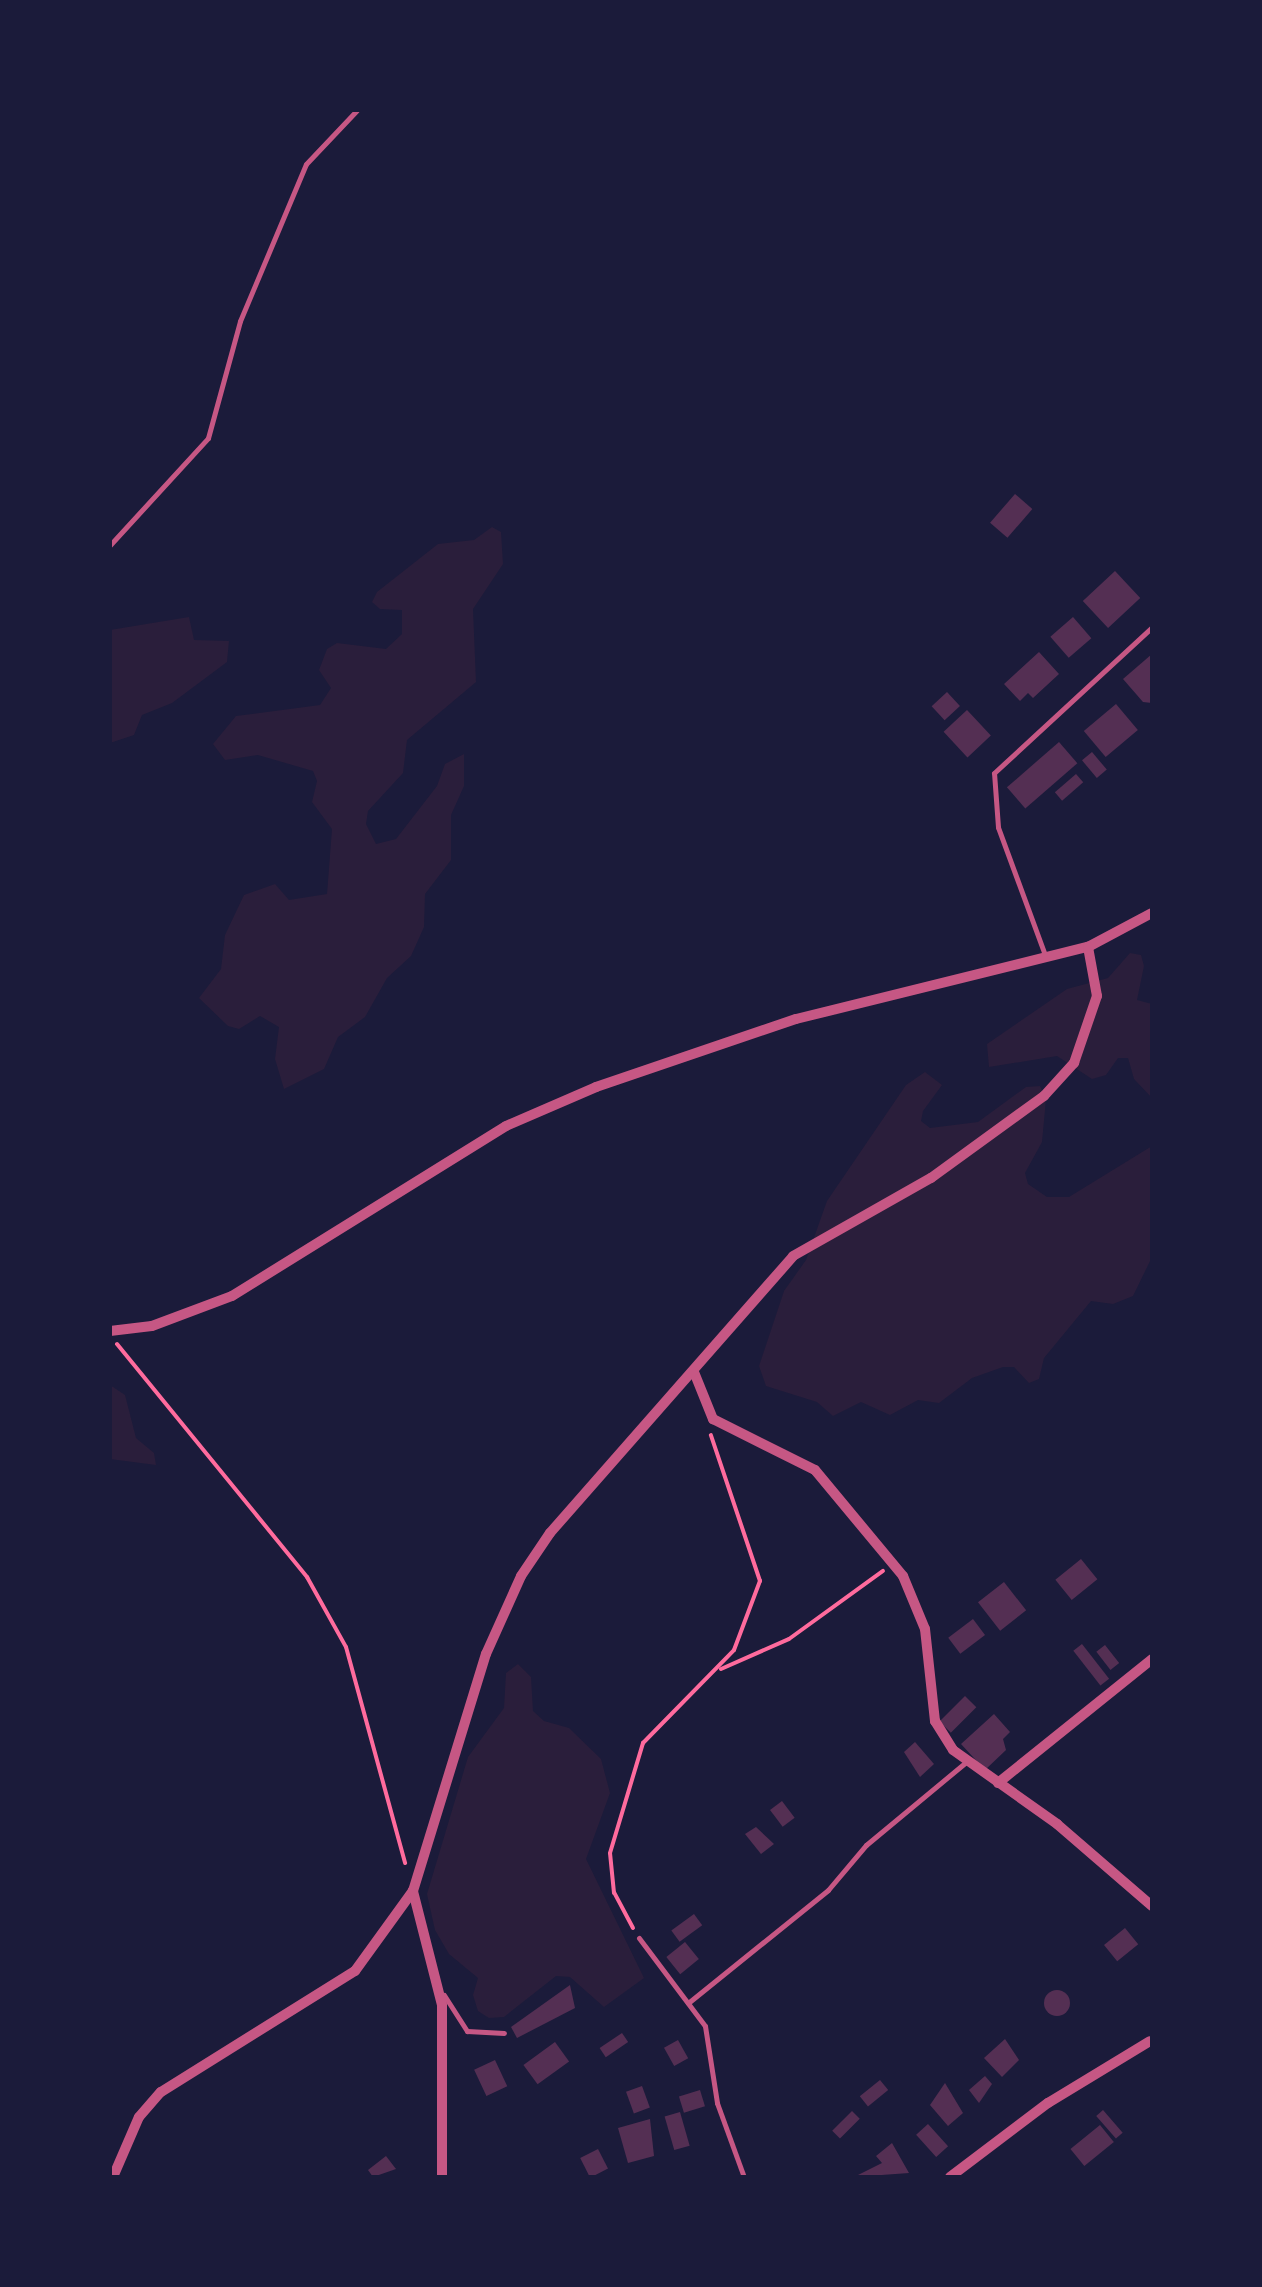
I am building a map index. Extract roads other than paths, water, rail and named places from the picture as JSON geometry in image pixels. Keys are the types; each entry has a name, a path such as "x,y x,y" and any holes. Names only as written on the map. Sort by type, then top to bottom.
{"street":[{"path":"110,1334 152,1326 232,1296 506,1126 596,1086 796,1019 1088,947 1152,913"},
{"path":"113,2177 139,2117 161,2092 355,1971 414,1890 486,1654 521,1576 550,1533 792,1256 931,1178 1044,1096 1074,1063 1097,996 1088,947"},
{"path":"694,1372 704,1407 719,1424 815,1470 893,1564 925,1629 936,1721 966,1762 1057,1824 1152,1906"},
{"path":"998,1783 1152,1659"},
{"path":"414,1890 440,1988 442,2177"},
{"path":"950,2177 1048,2103 1151,2044 1152,2027"}],"lane":[{"path":"110,544 208,438 240,321 306,164 357,110"},
{"path":"1046,958 998,827 994,773 1152,628"},
{"path":"688,2003 828,1890 866,1845 966,1762"},
{"path":"639,1938 705,2026 717,2103 744,2177"},
{"path":"440,1988 466,2031 504,2033"}]}
